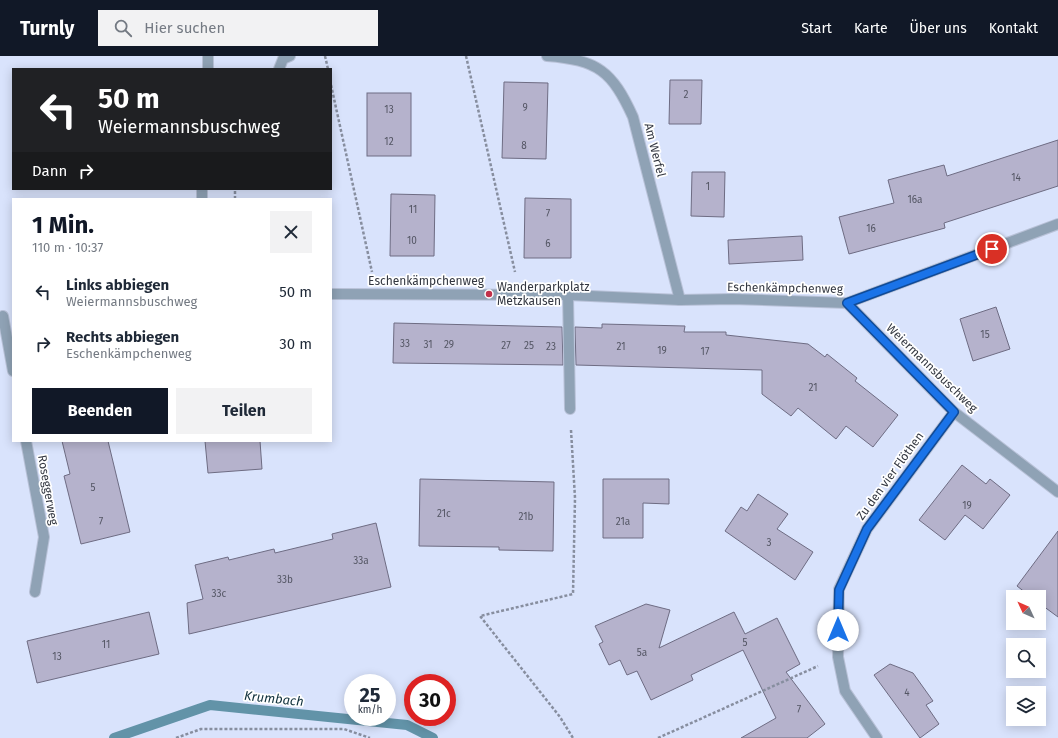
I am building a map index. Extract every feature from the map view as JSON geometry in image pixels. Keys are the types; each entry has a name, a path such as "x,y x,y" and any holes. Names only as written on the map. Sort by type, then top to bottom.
{"street":[{"path":"208,56 208,68"},
{"path":"279,68 283,59 290,56"},
{"name":"Am Werfel","path":"547,56 571,58 601,69 621,91 633,117 680,300"},
{"name":"Eschenkämpchenweg","path":"332,294 568,295 680,300 732,299 847,303 1058,224"},
{"path":"568,295 570,409"},
{"name":"Weiermannsbuschweg","path":"847,303 954,412 1058,492"},
{"path":"5,316 12,364"},
{"name":"Zu den vier Flöthen","path":"877,738 845,691 838,657 839,590 867,529 954,412"},
{"name":"Roseggerweg","path":"26,442 44,537 34,592"}],"path":[{"path":"325,56 328,68"},
{"path":"466,56 520,295"},
{"path":"332,90 376,293"},
{"path":"570,409 575,498 573,594 480,616 560,717 573,738"},
{"path":"658,738 838,657"},
{"path":"176,738 201,729 344,729 370,738"}],"building":[{"path":"670,80 702,80 701,124 669,124"},
{"path":"504,82 548,83 546,159 502,158"},
{"path":"367,93 411,93 411,156 367,156"},
{"path":"1058,140 1058,186 944,223 945,228 849,254 839,217 894,203 888,180 944,165 947,176"},
{"path":"692,172 725,172 724,217 691,216"},
{"path":"391,194 435,195 434,256 390,256"},
{"path":"525,198 571,199 571,258 524,258"},
{"path":"802,236 803,260 729,264 728,240"},
{"path":"996,307 1010,349 973,361 960,319"},
{"path":"394,323 562,327 563,365 393,363"},
{"path":"602,324 685,326 684,332 726,332 726,335 808,344 825,357 827,354 857,378 855,381 898,415 873,447 846,426 836,439 798,408 791,416 762,394 762,370 576,365 575,327 602,328"},
{"path":"62,442 108,442 130,532 81,544 64,476 70,474"},
{"path":"205,442 260,442 262,469 208,473"},
{"path":"962,465 986,484 990,479 1010,495 983,529 965,515 945,540 919,520"},
{"path":"420,479 554,482 553,551 499,550 499,547 419,546"},
{"path":"603,479 669,479 669,504 643,503 643,538 603,538"},
{"path":"758,494 788,514 777,529 813,552 795,580 725,531 741,507 747,511"},
{"path":"376,523 391,587 189,634 187,603 203,599 195,565 228,557 229,560 274,549 275,553 333,539 332,534"},
{"path":"1058,531 1058,617 1046,608 1046,590 1022,590 1017,586"},
{"path":"646,604 670,610 659,648 734,612 745,634 777,618 800,664 786,672 825,724 807,738 741,738 776,718 743,650 691,675 693,680 651,700 637,671 627,675 620,660 609,665 599,644 603,642 595,626"},
{"path":"149,612 159,654 37,683 27,641"},
{"path":"890,664 913,673 933,701 926,705 939,724 920,738 874,675"}],"waterway":[{"name":"Krumbach","path":"114,738 210,705 407,725 433,738"}],"place":[{"name":"Wanderparkplatz Metzkausen","path":"489,294"}],"route":[{"path":"838,630 839,590 867,529 954,412 847,303 992,249"}]}
